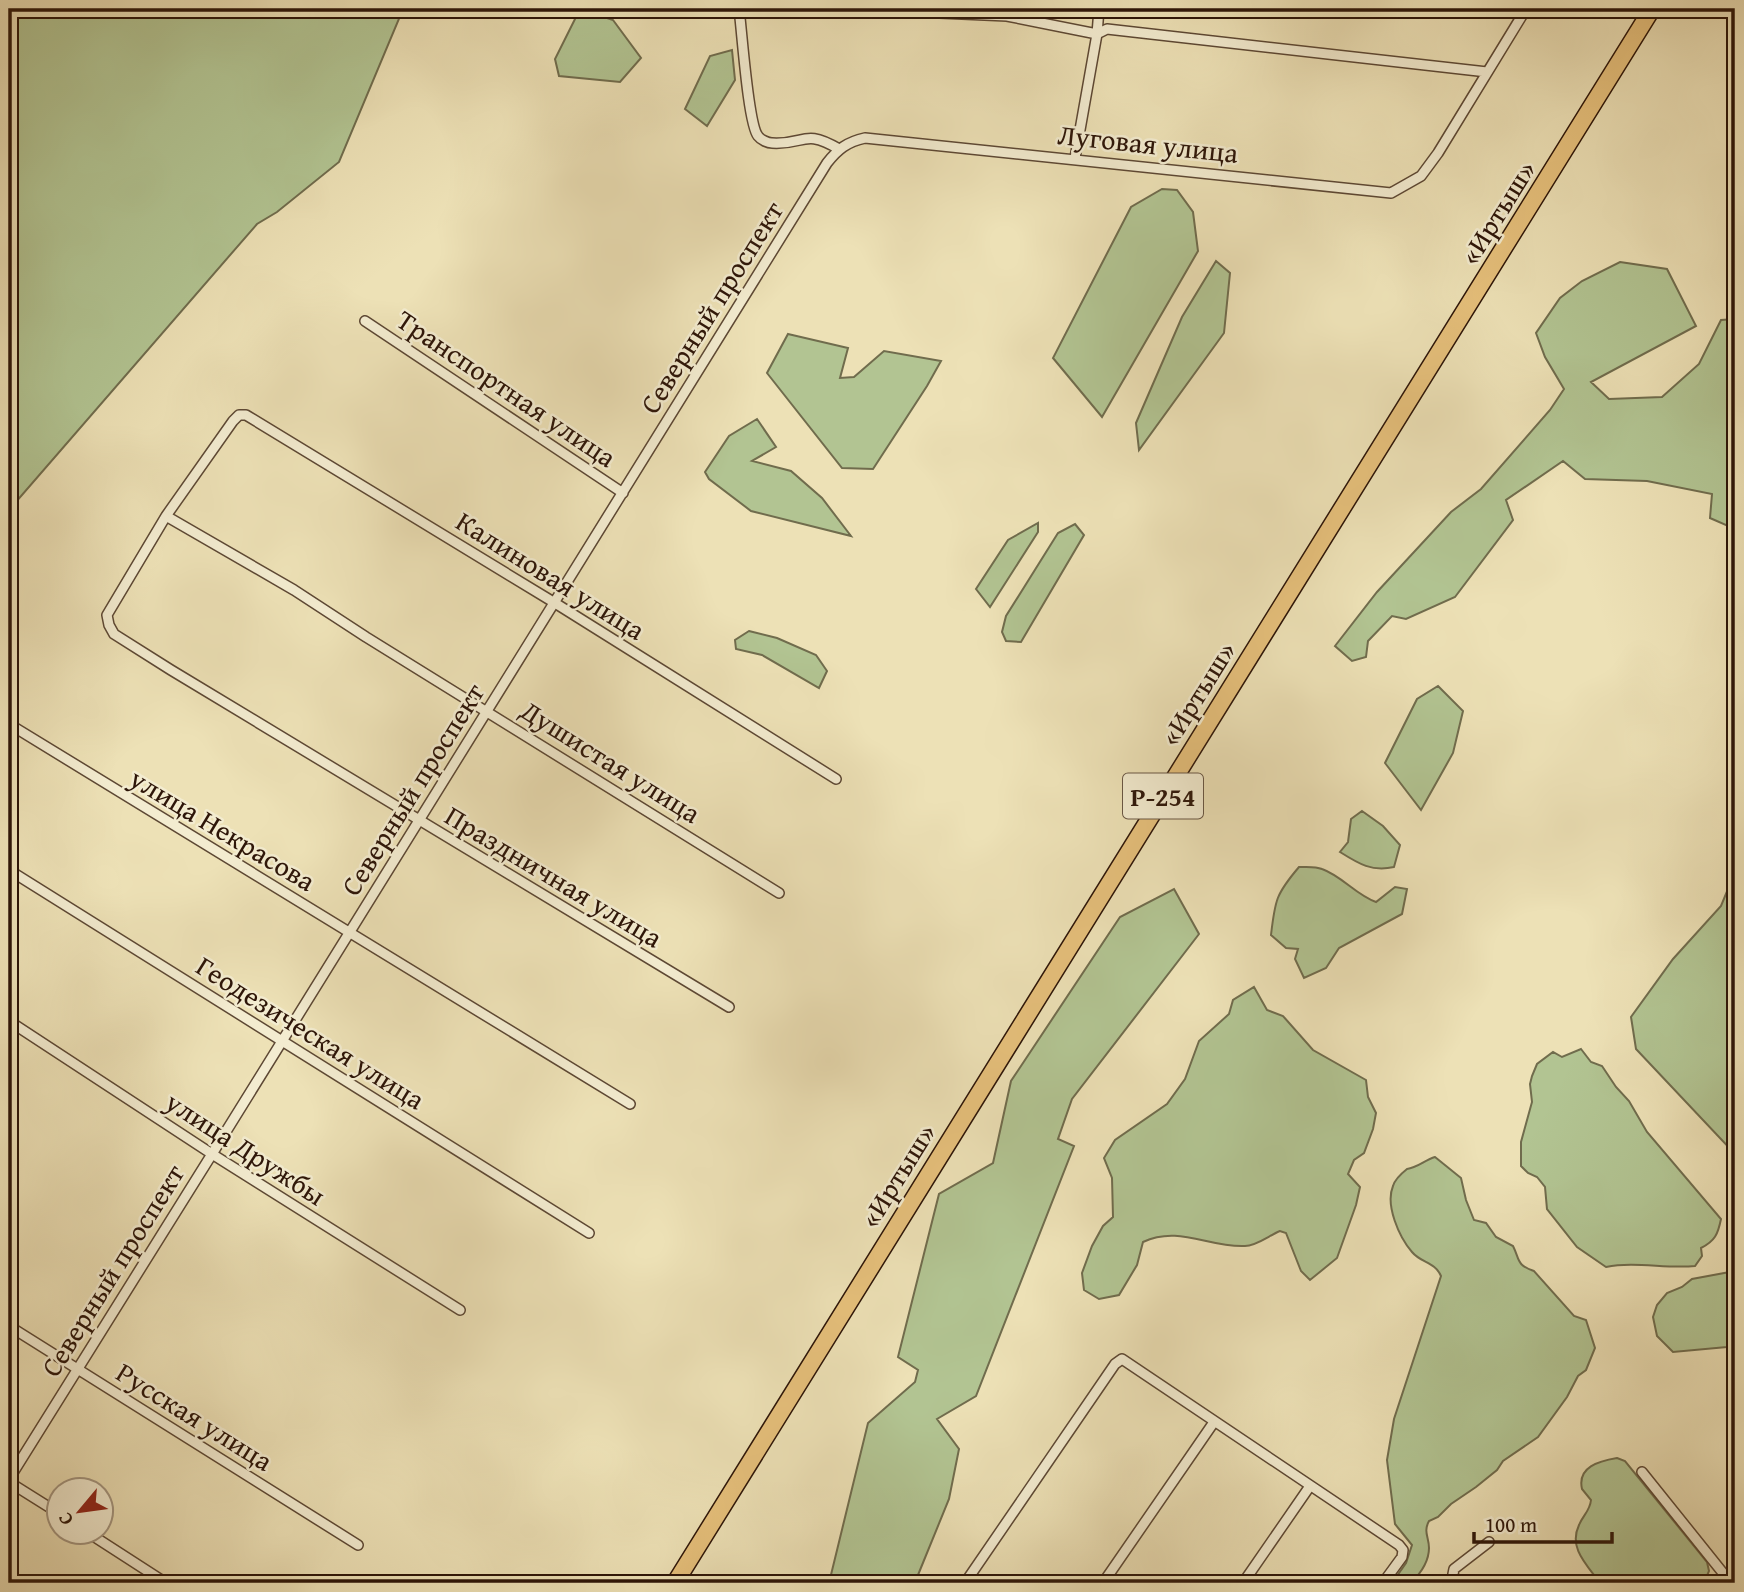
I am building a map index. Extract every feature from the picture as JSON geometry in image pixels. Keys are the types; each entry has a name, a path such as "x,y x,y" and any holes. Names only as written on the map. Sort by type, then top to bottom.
{"highway":[{"name":"«Иртыш»","path":"675,1583 1652,9"}],"street":[{"path":"738,9 752,117 758,136 770,143 809,137 821,139 839,149"},
{"path":"849,9 1007,16 1097,34 1107,29 1488,72 1526,9"},
{"path":"1075,158 1099,9"},
{"name":"Луговая улица","path":"839,149 849,141 865,138 1391,193 1421,176 1488,72"},
{"name":"Северный проспект","path":"9,1480 827,163 839,149"},
{"name":"Транспортная улица","path":"365,321 623,493"},
{"name":"Калиновая улица","path":"166,516 239,415 246,415 555,603 836,779"},
{"name":"Праздничная улица","path":"166,516 107,615 108,625 114,634 729,1007"},
{"name":"Душистая улица","path":"166,516 293,590 779,893"},
{"name":"улица Некрасова","path":"9,724 630,1104"},
{"name":"Геодезическая улица","path":"9,870 589,1233"},
{"name":"улица Дружбы","path":"9,1021 212,1154 460,1310"},
{"name":"Русская улица","path":"9,1326 358,1545"},
{"path":"968,1582 1115,1364 1122,1359 1399,1545 1403,1550 1402,1557 1383,1583"},
{"path":"1103,1583 1214,1422"},
{"path":"1642,1472 1731,1583"},
{"path":"9,1480 46,1505"},
{"path":"1243,1583 1310,1486"},
{"path":"1457,1583 1454,1569 1489,1542"},
{"path":"109,1546 166,1583"}],"green space":[{"path":"9,9 397,9 401,14 339,162 277,212 257,224 9,510"},
{"path":"580,9 613,20 641,58 620,82 559,76 555,59"},
{"path":"732,50 735,80 707,126 685,109 710,56"},
{"path":"1162,189 1177,190 1193,212 1198,251 1102,417 1053,358 1131,207"},
{"path":"1216,261 1230,273 1224,333 1139,450 1136,423 1182,317"},
{"path":"1620,262 1667,269 1696,326 1591,382 1609,399 1662,397 1699,364 1721,320 1735,319 1735,522 1728,526 1710,518 1712,494 1647,481 1585,479 1563,461 1506,500 1513,520 1455,597 1406,619 1392,616 1368,641 1366,657 1352,661 1335,646 1377,592 1451,512 1481,489 1550,410 1564,389 1545,357 1536,333 1560,298 1582,281"},
{"path":"788,334 848,348 840,378 854,377 884,351 941,361 873,469 842,468 767,373"},
{"path":"757,419 776,447 752,461 791,471 822,498 851,536 751,511 709,479 705,472 729,436"},
{"path":"1038,523 1038,532 990,607 976,589 1008,540"},
{"path":"1075,524 1084,535 1021,642 1006,641 1002,632 1006,616 1058,533"},
{"path":"749,631 777,638 816,655 827,671 819,688 762,655 736,649 735,640"},
{"path":"1438,686 1463,711 1453,753 1421,810 1385,763 1417,699"},
{"path":"1362,811 1383,826 1400,845 1394,867 1366,866 1340,852 1348,842 1351,819"},
{"path":"1299,867 1316,867 1329,872 1376,902 1395,887 1407,889 1402,914 1339,948 1326,968 1304,978 1295,959 1298,949 1286,948 1271,935 1278,898"},
{"path":"1735,872 1735,1154 1636,1049 1631,1017 1673,959 1721,906"},
{"path":"1174,889 1199,934 1072,1099 1058,1139 1074,1146 976,1396 937,1419 959,1449 949,1499 918,1575 907,1583 829,1583 868,1423 915,1382 918,1370 898,1357 939,1194 993,1163 1011,1081 1120,917"},
{"path":"1254,987 1267,1010 1283,1016 1313,1050 1366,1080 1368,1097 1376,1113 1364,1153 1354,1160 1348,1174 1360,1187 1337,1258 1310,1280 1301,1271 1286,1233 1280,1231 1249,1246 1232,1246 1182,1236 1156,1237 1143,1242 1137,1265 1119,1295 1099,1299 1084,1290 1082,1273 1103,1226 1113,1217 1112,1178 1104,1158 1115,1140 1167,1104 1185,1079 1199,1041 1229,1014 1233,1000"},
{"path":"1581,1049 1591,1062 1602,1066 1629,1101 1647,1132 1721,1219 1715,1236 1701,1248 1702,1256 1695,1266 1606,1267 1577,1247 1547,1209 1545,1187 1537,1177 1521,1166 1521,1142 1532,1102 1530,1084 1537,1064 1553,1052 1562,1057"},
{"path":"1435,1157 1461,1178 1474,1220 1486,1223 1496,1237 1513,1246 1521,1264 1534,1271 1574,1316 1586,1320 1595,1348 1586,1370 1578,1376 1567,1397 1538,1437 1503,1461 1497,1470 1438,1517 1429,1521 1426,1531 1429,1553 1418,1576 1411,1583 1392,1583 1406,1563 1412,1545 1395,1524 1387,1460 1394,1419 1441,1276 1435,1268 1416,1256 1402,1238 1392,1211 1391,1194 1395,1181 1407,1169"},
{"path":"1735,1271 1735,1344 1673,1352 1657,1336 1653,1317 1657,1305 1667,1293 1692,1279"},
{"path":"1617,1458 1625,1461 1707,1562 1709,1571 1704,1583 1600,1583 1585,1563 1577,1549 1576,1533 1591,1500 1582,1489 1581,1481 1591,1466"}]}
